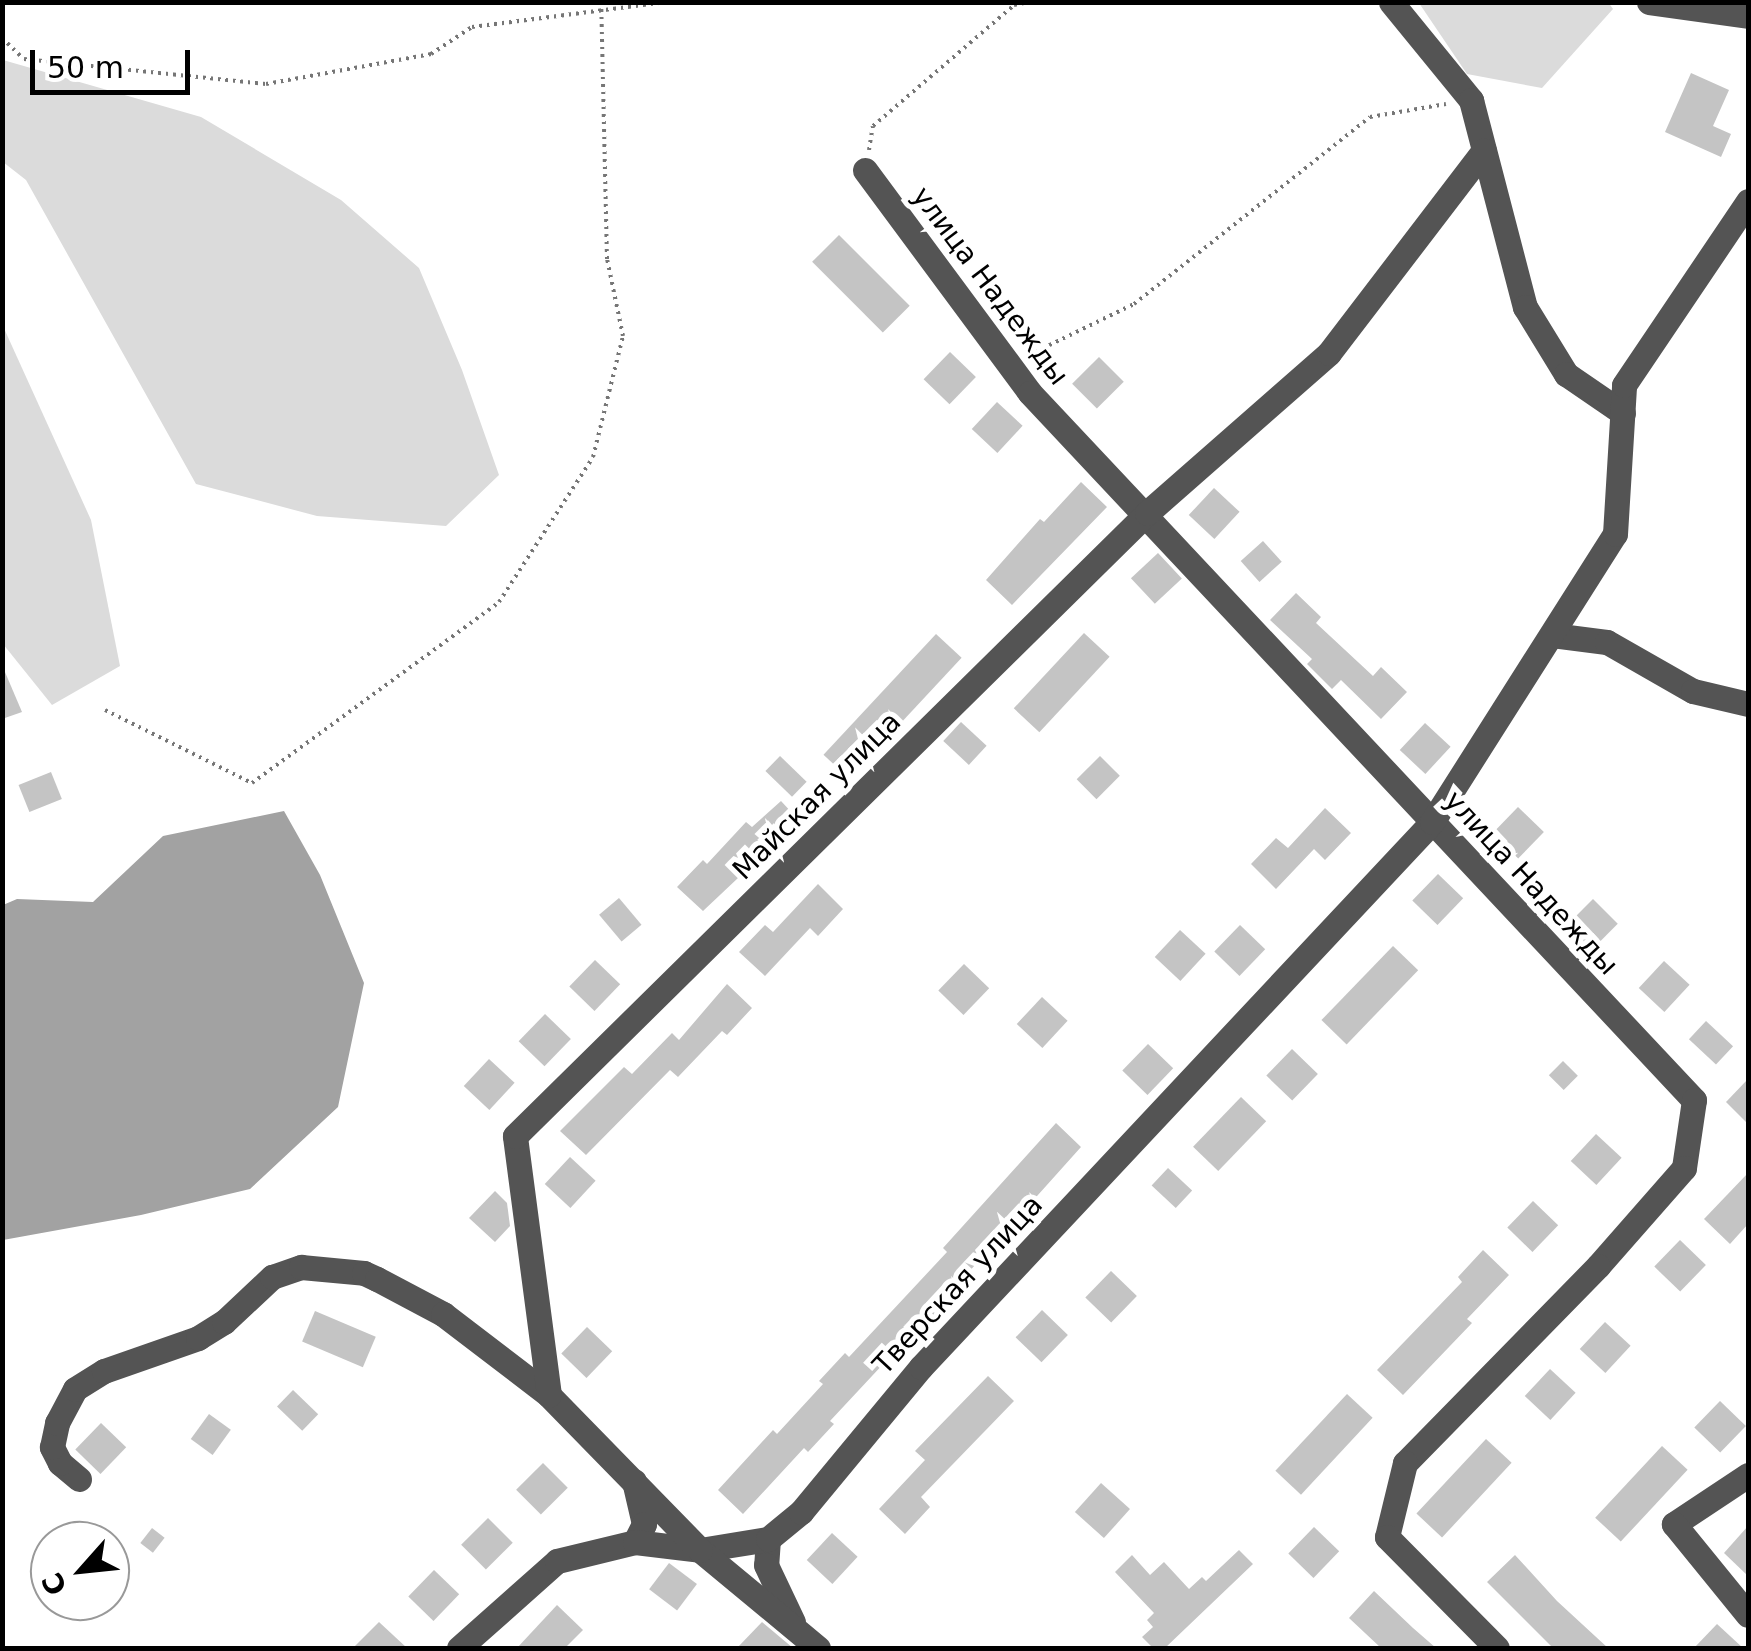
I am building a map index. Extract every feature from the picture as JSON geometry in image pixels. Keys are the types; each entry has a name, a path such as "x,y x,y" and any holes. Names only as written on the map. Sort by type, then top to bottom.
{"street":[{"path":"1390,2 1471,100 1525,307 1566,374 1623,413"},
{"path":"1649,2 1705,6 1748,16"},
{"name":"Майская улица","path":"549,1394 515,1136 1147,513 1329,353 1484,150"},
{"name":"улица Надежды","path":"865,170 1030,392 1694,1100 1684,1168 1598,1266 1404,1463 1387,1537 1497,1648"},
{"name":"Тверская улица","path":"768,1539 801,1512 921,1366 1432,822 1615,534 1624,385 1748,201"},
{"path":"1552,635 1607,642 1693,690 1748,704"},
{"path":"80,1479 60,1464 52,1447 58,1423 75,1388 104,1371 198,1338 224,1322 272,1277 301,1267 364,1273 443,1314 549,1394 700,1550 809,1641"},
{"path":"1748,1475 1674,1524 1748,1615"},
{"path":"632,1476 644,1524 635,1542"},
{"path":"459,1648 557,1561 635,1542 700,1550 768,1539 766,1565 809,1641"}],"path":[{"path":"105,710 252,783 500,602 593,457 622,336 606,259 600,2"},
{"path":"2,38 24,58 266,84 431,54 472,27 666,2"},
{"path":"865,170 873,126 1012,4 1029,2"},
{"path":"1009,365 1134,304 1370,117 1471,100"}],"shaded area":[{"path":"1608,2 1613,9 1542,88 1467,74 1419,3"},
{"path":"3,60 201,117 341,200 419,268 462,370 499,475 446,526 317,516 196,484 26,180 3,162"},
{"path":"2,324 91,520 120,666 52,705 3,644"},
{"path":"284,811 320,875 364,983 338,1107 250,1189 141,1215 3,1240 3,905 17,899 93,902 163,836"}],"building":[{"path":"1691,73 1729,90 1713,126 1731,134 1721,157 1665,132"},
{"path":"839,235 910,306 883,333 812,262"},
{"path":"950,352 976,377 949,404 924,379"},
{"path":"1099,357 1124,382 1097,409 1072,384"},
{"path":"997,402 1023,426 997,453 972,429"},
{"path":"1081,482 1107,507 1012,605 986,580 1040,519 1044,522"},
{"path":"1214,488 1240,512 1214,539 1189,515"},
{"path":"1263,541 1282,562 1259,582 1241,561"},
{"path":"1158,553 1182,579 1155,604 1131,578"},
{"path":"1296,593 1321,617 1316,623 1373,676 1381,667 1407,692 1381,719 1341,680 1332,689 1307,664 1312,659 1270,620"},
{"path":"1084,633 1110,657 1039,732 1014,708"},
{"path":"936,634 962,658 849,779 823,755"},
{"path":"2,665 22,712 2,719"},
{"path":"961,722 987,746 969,765 943,741"},
{"path":"1425,723 1451,747 1425,774 1400,750"},
{"path":"780,756 807,782 792,797 765,771"},
{"path":"1100,756 1120,776 1096,799 1077,779"},
{"path":"51,772 62,799 29,812 19,785"},
{"path":"781,801 794,815 766,840 772,846 703,911 677,887 703,860 707,864 746,822 752,827"},
{"path":"1518,807 1544,832 1518,859 1492,834"},
{"path":"1325,808 1351,833 1325,860 1314,849 1276,889 1251,864 1276,838 1288,848"},
{"path":"1438,874 1463,898 1437,925 1412,901"},
{"path":"818,884 843,909 818,936 810,928 765,976 739,952 765,925 773,932"},
{"path":"619,898 641,925 622,942 599,915"},
{"path":"1593,899 1618,924 1592,950 1567,925"},
{"path":"1240,925 1265,949 1239,976 1214,952"},
{"path":"1180,930 1206,954 1180,981 1155,957"},
{"path":"1393,946 1418,970 1347,1044 1321,1020"},
{"path":"595,960 620,984 594,1011 569,987"},
{"path":"1664,961 1690,985 1664,1012 1639,988"},
{"path":"964,964 989,988 963,1015 938,991"},
{"path":"727,984 752,1008 727,1035 722,1031 678,1077 670,1070 586,1155 560,1131 624,1067 632,1074 672,1033 679,1040"},
{"path":"1042,997 1068,1021 1042,1048 1017,1024"},
{"path":"545,1014 571,1039 544,1066 519,1041"},
{"path":"1706,1021 1733,1046 1716,1065 1689,1039"},
{"path":"1148,1044 1173,1068 1147,1095 1122,1071"},
{"path":"1292,1049 1318,1074 1292,1101 1266,1076"},
{"path":"489,1059 515,1083 489,1110 464,1086"},
{"path":"1563,1061 1578,1076 1564,1090 1549,1075"},
{"path":"1748,1079 1748,1124 1726,1102"},
{"path":"1241,1097 1266,1121 1218,1171 1193,1147"},
{"path":"1056,1123 1081,1147 949,1294 953,1297 890,1365 886,1361 830,1421 834,1424 808,1452 804,1448 743,1514 718,1490 773,1430 777,1434 823,1384 819,1381 845,1353 849,1357 947,1252 943,1248"},
{"path":"1596,1134 1622,1158 1596,1185 1571,1161"},
{"path":"570,1157 596,1181 570,1208 545,1184"},
{"path":"1168,1168 1192,1191 1176,1208 1152,1186"},
{"path":"1748,1173 1748,1224 1730,1244 1704,1219"},
{"path":"495,1191 507,1203 510,1226 495,1242 469,1218"},
{"path":"1533,1201 1558,1225 1532,1252 1507,1228"},
{"path":"1680,1240 1706,1265 1680,1292 1654,1267"},
{"path":"1483,1250 1509,1275 1467,1319 1472,1323 1403,1395 1377,1370 1462,1282 1458,1277"},
{"path":"1111,1271 1137,1296 1111,1323 1085,1298"},
{"path":"1042,1310 1068,1335 1041,1362 1016,1337"},
{"path":"315,1311 376,1337 363,1367 302,1341"},
{"path":"1605,1322 1631,1346 1605,1373 1580,1349"},
{"path":"587,1327 612,1351 586,1378 561,1354"},
{"path":"1550,1369 1576,1393 1550,1420 1525,1396"},
{"path":"988,1376 1014,1401 921,1497 930,1507 905,1534 879,1509 925,1460 915,1451"},
{"path":"293,1390 318,1414 302,1431 277,1407"},
{"path":"1347,1394 1373,1418 1301,1495 1275,1471"},
{"path":"1720,1401 1746,1426 1720,1453 1694,1428"},
{"path":"209,1414 231,1430 213,1455 191,1439"},
{"path":"101,1423 126,1447 100,1474 75,1450"},
{"path":"1486,1439 1512,1463 1442,1537 1416,1514"},
{"path":"1662,1446 1688,1470 1621,1542 1595,1518"},
{"path":"543,1463 568,1488 541,1515 516,1490"},
{"path":"1101,1483 1130,1509 1104,1538 1075,1512"},
{"path":"488,1518 513,1543 486,1570 461,1545"},
{"path":"1748,1526 1748,1576 1724,1553"},
{"path":"1314,1527 1339,1551 1313,1578 1288,1554"},
{"path":"152,1528 165,1538 153,1553 140,1543"},
{"path":"832,1533 858,1557 832,1584 807,1560"},
{"path":"1239,1550 1253,1564 1165,1648 1153,1648 1142,1637 1153,1627 1147,1620 1154,1613 1115,1572 1132,1555 1150,1575 1164,1562 1189,1589 1202,1577 1206,1581"},
{"path":"1515,1555 1608,1648 1553,1648 1487,1582"},
{"path":"669,1563 697,1584 677,1610 649,1589"},
{"path":"434,1570 459,1594 433,1621 408,1597"},
{"path":"1374,1591 1436,1648 1381,1648 1349,1618"},
{"path":"557,1605 583,1630 565,1648 517,1648"},
{"path":"379,1622 407,1648 353,1648"},
{"path":"762,1622 793,1648 737,1648"},
{"path":"1717,1624 1743,1648 1694,1648"}]}
